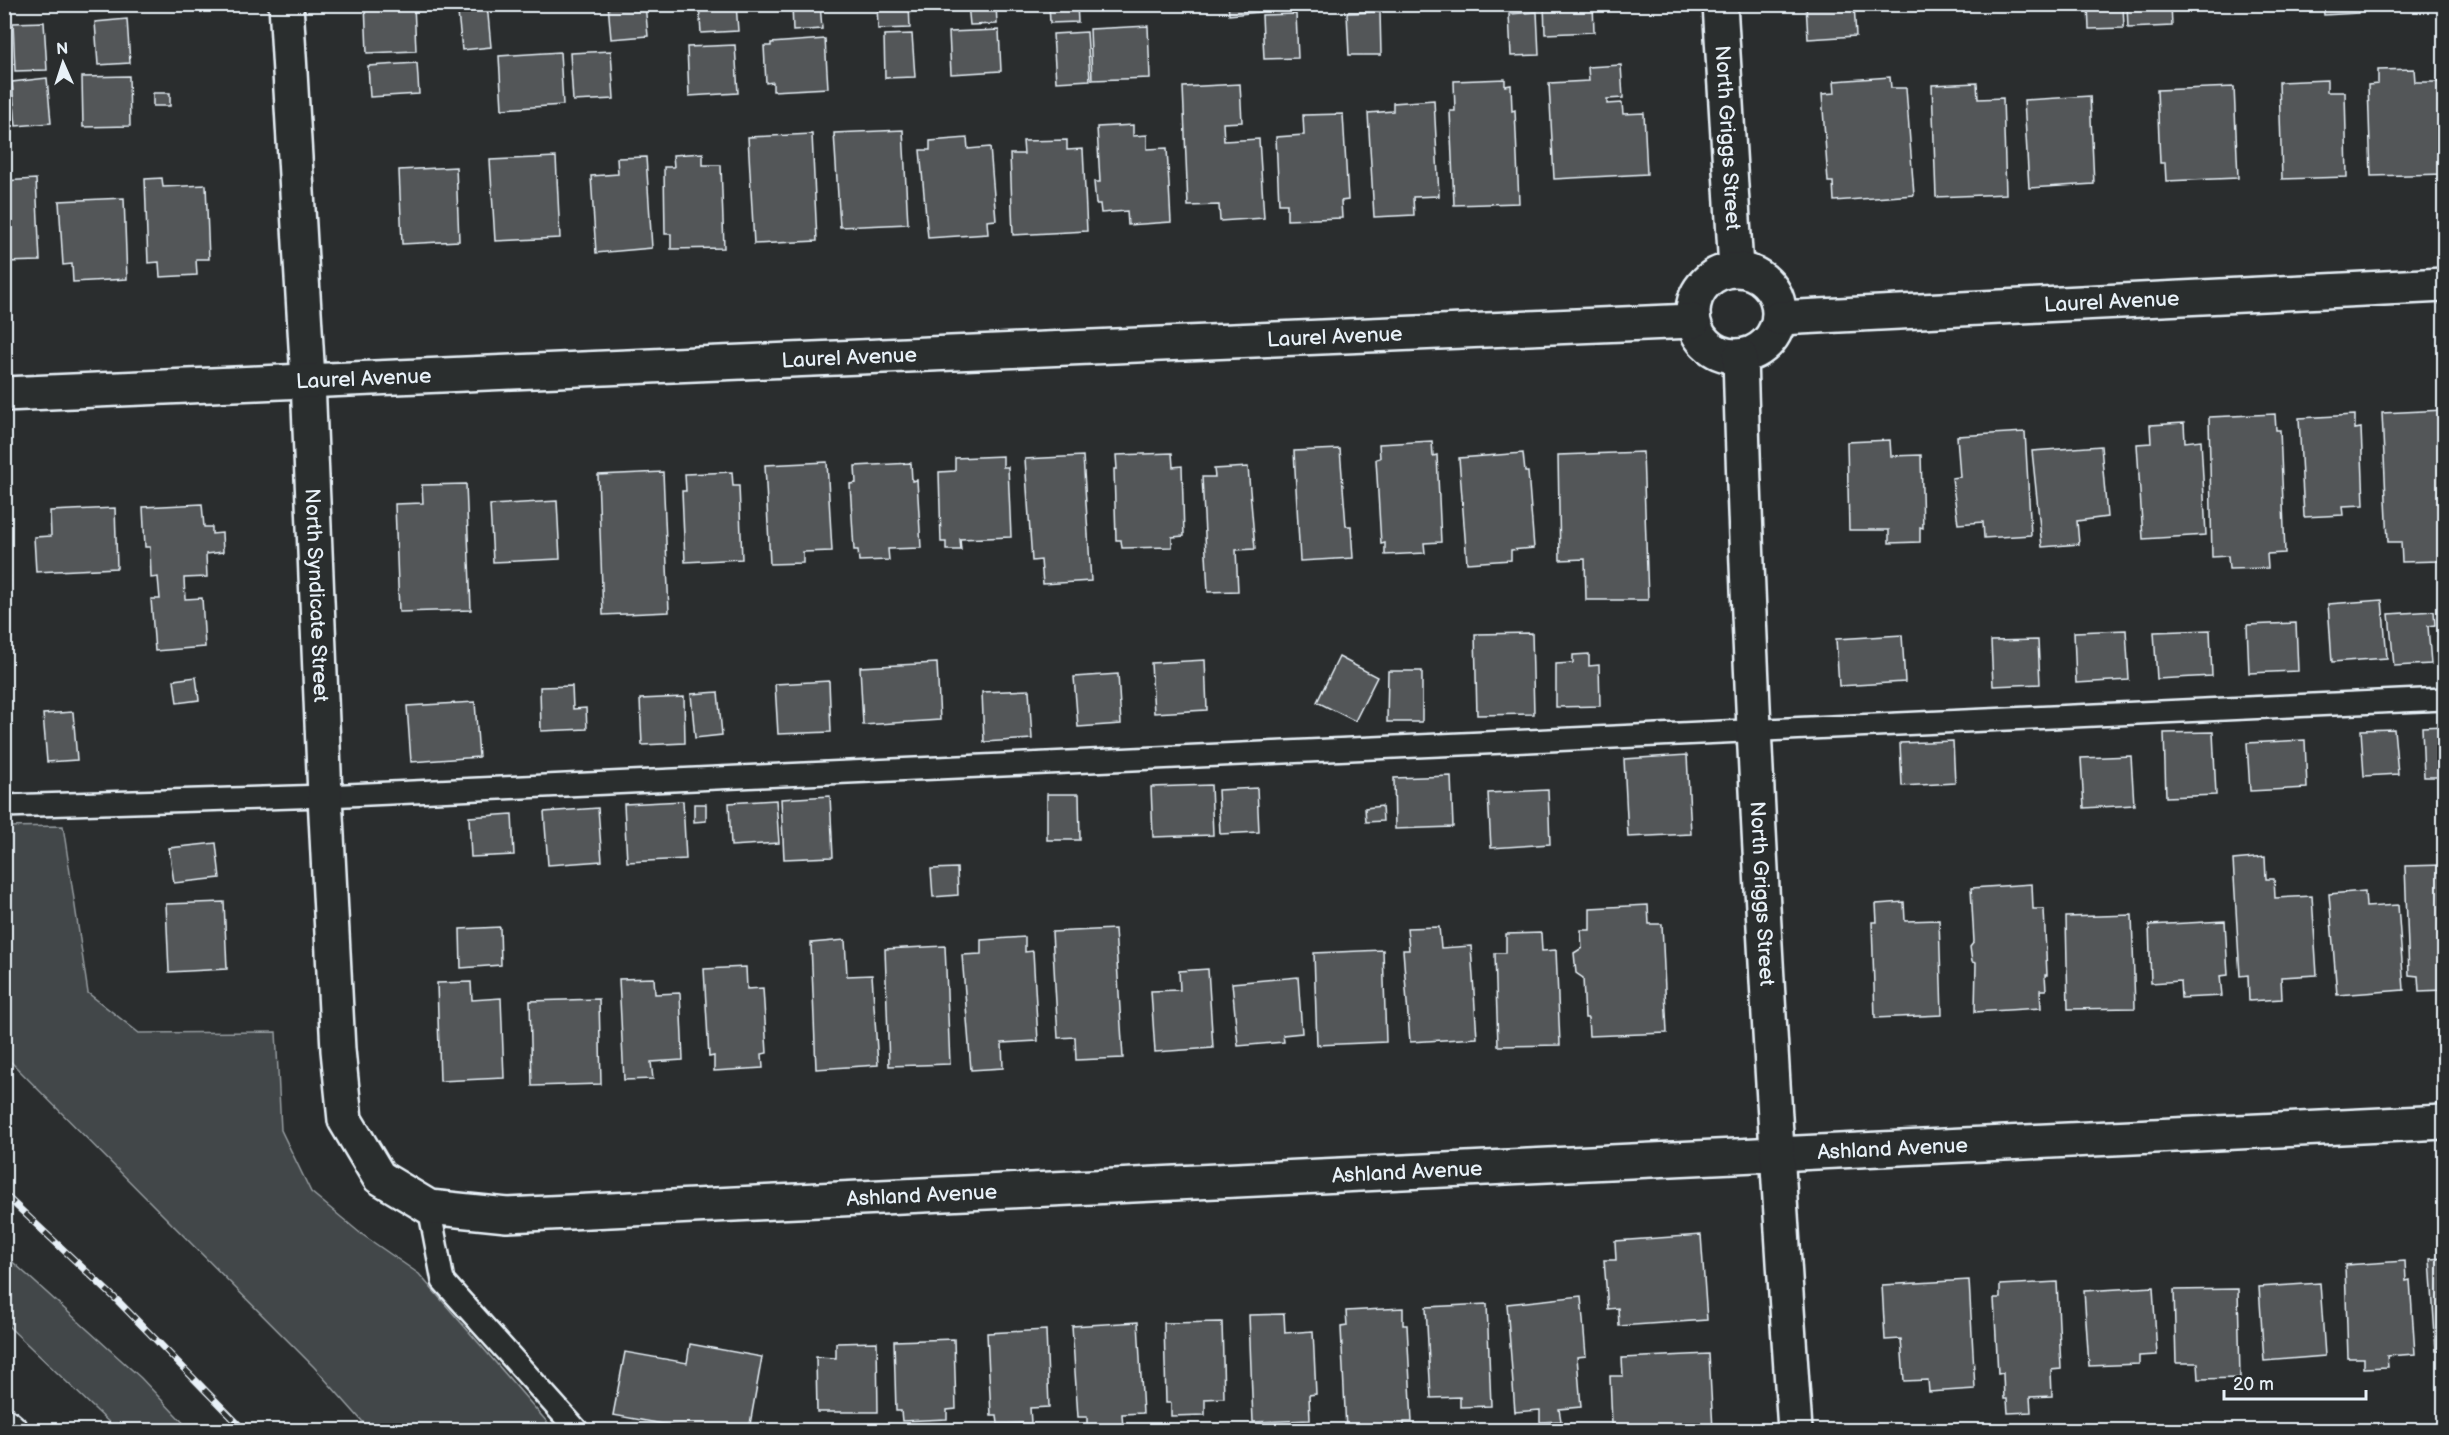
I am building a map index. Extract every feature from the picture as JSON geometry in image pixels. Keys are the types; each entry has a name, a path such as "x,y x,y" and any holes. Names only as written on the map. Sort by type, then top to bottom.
{"street":[{"name":"North Syndicate Street","path":"286,4 308,380 324,796 338,1050 345,1120 379,1177"},
{"name":"North Griggs Street","path":"1720,4 1736,269"},
{"path":"1736,269 1748,271 1761,278 1776,295 1779,318 1769,341 1758,350 1740,356 1720,353 1709,346 1699,335 1693,321 1694,301 1708,279 1736,269"},
{"name":"Laurel Avenue","path":"1779,318 2445,285"},
{"name":"Laurel Avenue","path":"4,394 1693,321"},
{"name":"North Griggs Street","path":"1740,356 1753,731 1776,1153 1795,1431"},
{"name":"Ashland Avenue","path":"379,1177 429,1207 507,1215 2445,1122"},
{"path":"4,1425 10,1431"}],"lane":[{"path":"4,806 324,796 2445,699"},
{"path":"429,1207 443,1281 576,1431"}],"shaded area":[{"path":"63,826 88,993 139,1033 276,1032 281,1130 311,1192 360,1233 419,1274 554,1430 370,1430 314,1367 5,1056 5,827"},
{"path":"5,1255 141,1378 190,1430 117,1430 5,1323"}],"building":[{"path":"134,4 152,4 153,8 135,8"},
{"path":"365,4 414,4 416,51 367,53"},
{"path":"457,4 487,4 491,47 462,50"},
{"path":"608,4 645,4 648,36 611,39"},
{"path":"699,4 736,4 738,31 701,33"},
{"path":"792,4 820,4 822,29 793,31"},
{"path":"877,4 909,4 910,28 878,29"},
{"path":"968,4 996,4 997,24 970,25"},
{"path":"1049,4 1077,4 1078,22 1050,23"},
{"path":"1228,4 1260,4 1260,12 1229,15"},
{"path":"1263,4 1295,4 1295,7 1263,9"},
{"path":"1350,4 1381,4 1381,6 1350,8"},
{"path":"1544,4 1593,4 1594,32 1545,34"},
{"path":"1806,4 1854,4 1856,36 1808,39"},
{"path":"1970,4 2008,4 2008,6 1970,8"},
{"path":"2088,4 2123,4 2124,28 2089,29"},
{"path":"2127,4 2171,4 2172,26 2128,28"},
{"path":"2323,4 2357,4 2358,13 2324,15"},
{"path":"1380,12 1381,55 1349,55 1347,13"},
{"path":"1537,12 1539,55 1511,56 1509,14"},
{"path":"1296,14 1298,58 1264,59 1262,15"},
{"path":"127,19 130,63 98,65 95,22"},
{"path":"44,22 47,70 15,71 13,23"},
{"path":"1148,26 1150,78 1092,80 1090,29"},
{"path":"999,30 1001,71 951,74 949,32"},
{"path":"1087,32 1090,80 1056,82 1053,34"},
{"path":"912,34 915,77 885,78 884,35"},
{"path":"825,39 828,88 773,91 773,82 766,83 764,46 771,46 771,43"},
{"path":"735,45 738,93 689,96 687,47"},
{"path":"611,51 614,99 573,101 570,53"},
{"path":"560,52 563,105 502,109 499,56"},
{"path":"417,63 419,94 370,97 368,66"},
{"path":"1621,65 1623,98 1607,99 1607,104 1622,103 1623,114 1644,113 1647,174 1554,179 1549,83 1589,81 1588,67"},
{"path":"2414,69 2415,82 2444,82 2444,174 2371,176 2368,85 2378,84 2378,70"},
{"path":"129,76 130,126 83,127 82,77"},
{"path":"1890,77 1891,88 1906,88 1914,195 1834,201 1833,182 1828,182 1822,94 1835,93 1834,81"},
{"path":"47,78 51,123 16,126 12,82"},
{"path":"1505,79 1505,86 1511,85 1512,111 1515,110 1519,203 1454,205 1450,111 1455,111 1454,81"},
{"path":"2327,80 2327,92 2345,92 2347,177 2282,179 2279,82"},
{"path":"1977,83 1978,99 2003,98 2006,194 1936,197 1932,85"},
{"path":"1240,84 1242,122 1223,123 1224,141 1259,139 1264,218 1220,221 1219,205 1188,206 1183,87"},
{"path":"2234,87 2238,178 2166,181 2165,163 2160,163 2157,90"},
{"path":"153,93 170,93 170,106 153,106"},
{"path":"2090,96 2094,184 2029,188 2024,100"},
{"path":"1434,100 1439,196 1413,197 1414,215 1374,217 1368,113 1393,111 1393,103"},
{"path":"1343,114 1348,200 1341,201 1342,218 1287,220 1287,204 1279,204 1276,137 1304,135 1303,115"},
{"path":"1133,125 1133,136 1147,135 1147,149 1167,148 1171,222 1128,225 1127,211 1101,213 1100,204 1096,204 1094,182 1100,182 1097,127"},
{"path":"903,130 908,224 840,227 834,133"},
{"path":"812,134 817,241 754,244 748,137"},
{"path":"967,138 968,149 990,147 996,220 987,221 988,234 928,238 920,150 930,150 930,141"},
{"path":"1067,140 1067,150 1083,149 1087,231 1013,235 1010,154 1024,154 1023,141"},
{"path":"703,153 703,165 721,165 724,248 671,249 671,234 665,234 664,167 674,167 673,155"},
{"path":"556,157 560,238 495,241 490,160"},
{"path":"646,157 652,248 596,253 591,176 618,174 617,158"},
{"path":"456,167 459,241 402,244 399,170"},
{"path":"162,178 163,187 206,185 209,259 196,259 197,275 160,277 159,262 148,263 145,179"},
{"path":"36,179 40,261 4,262 4,181"},
{"path":"124,198 127,279 73,282 72,264 63,265 59,201"},
{"path":"2444,410 2444,544 2439,544 2440,561 2402,562 2401,542 2388,542 2382,413"},
{"path":"2275,414 2276,430 2280,430 2285,553 2267,554 2268,568 2229,569 2228,556 2212,557 2209,417"},
{"path":"2355,415 2355,429 2361,428 2364,505 2342,506 2343,515 2304,517 2299,418"},
{"path":"2184,423 2185,442 2201,440 2206,535 2143,539 2137,444 2151,443 2150,425"},
{"path":"2025,432 2031,535 1984,538 1983,522 1958,524 1952,478 1960,477 1957,436"},
{"path":"1890,440 1891,456 1921,455 1923,528 1920,527 1920,542 1889,543 1889,530 1849,530 1847,442"},
{"path":"1432,441 1433,456 1437,455 1441,542 1424,543 1425,553 1385,555 1385,543 1381,544 1376,459 1380,458 1379,444"},
{"path":"2101,446 2107,517 2077,521 2079,544 2042,547 2032,451"},
{"path":"1340,449 1346,526 1351,526 1353,558 1300,561 1294,451"},
{"path":"1643,452 1648,600 1586,600 1585,559 1560,560 1558,455"},
{"path":"1172,453 1173,467 1182,466 1184,536 1172,537 1172,547 1122,548 1121,540 1116,540 1114,469 1117,469 1116,455"},
{"path":"1523,453 1525,472 1528,472 1534,548 1511,550 1511,560 1467,563 1459,458"},
{"path":"1003,456 1003,467 1008,467 1011,537 960,539 961,550 946,550 946,542 941,542 939,472 955,471 955,458"},
{"path":"1083,456 1091,581 1043,584 1041,560 1032,561 1025,459"},
{"path":"827,462 832,551 803,552 803,563 770,564 765,465"},
{"path":"911,463 912,481 917,480 921,548 888,549 889,560 859,561 858,550 854,550 850,484 856,483 855,466"},
{"path":"1248,467 1255,549 1236,550 1238,591 1208,592 1202,477 1215,477 1214,469"},
{"path":"663,472 669,612 603,615 598,475"},
{"path":"732,472 733,486 739,486 742,559 685,562 682,491 686,491 685,474"},
{"path":"466,484 471,610 399,612 395,504 423,503 422,485"},
{"path":"557,501 560,559 493,562 490,505"},
{"path":"202,504 204,527 212,527 212,534 222,533 223,552 206,554 207,577 184,578 185,599 202,598 205,647 155,651 151,599 160,599 158,577 151,578 150,547 145,547 143,507"},
{"path":"115,508 117,568 36,572 34,537 51,536 50,511"},
{"path":"4,512 8,512 10,587 4,588"},
{"path":"2382,600 2387,658 2332,662 2328,604"},
{"path":"2434,611 2435,625 2428,626 2431,664 2394,666 2389,614"},
{"path":"2296,623 2298,671 2249,673 2247,625"},
{"path":"2126,630 2129,680 2076,683 2074,632"},
{"path":"2210,630 2212,676 2157,679 2154,632"},
{"path":"1532,633 1534,714 1477,715 1475,634"},
{"path":"1902,635 1905,682 1839,686 1836,639"},
{"path":"2038,640 2040,684 1993,686 1991,641"},
{"path":"1589,654 1589,666 1599,665 1600,706 1556,707 1556,664 1573,663 1573,655"},
{"path":"1339,657 1377,677 1355,721 1317,702"},
{"path":"1205,660 1207,710 1154,713 1151,663"},
{"path":"937,663 940,720 863,725 860,667"},
{"path":"1388,671 1422,671 1422,722 1387,722"},
{"path":"1118,674 1121,724 1078,727 1074,677"},
{"path":"196,677 199,700 177,703 174,680"},
{"path":"829,681 831,732 778,734 775,684"},
{"path":"572,686 573,709 586,708 587,729 541,731 540,687"},
{"path":"1029,690 1032,739 984,742 982,692"},
{"path":"718,692 722,735 695,738 691,694"},
{"path":"684,697 685,743 642,745 640,699"},
{"path":"475,702 479,757 411,762 407,706"},
{"path":"73,712 77,760 47,762 43,714"},
{"path":"2444,726 2444,777 2424,777 2422,727"},
{"path":"2394,729 2398,774 2364,776 2361,730"},
{"path":"2213,732 2216,795 2166,797 2164,733"},
{"path":"2305,740 2307,788 2250,791 2247,743"},
{"path":"1953,741 1955,783 1902,786 1900,743"},
{"path":"1687,755 1691,834 1628,837 1624,759"},
{"path":"2131,756 2134,805 2084,808 2081,758"},
{"path":"1451,776 1453,827 1395,829 1394,778"},
{"path":"1211,785 1213,835 1153,837 1151,787"},
{"path":"1257,788 1259,832 1220,834 1218,790"},
{"path":"1548,790 1550,844 1491,848 1488,793"},
{"path":"1047,794 1079,794 1080,840 1047,840"},
{"path":"830,796 833,857 784,859 781,799"},
{"path":"776,800 779,843 731,846 729,803"},
{"path":"683,801 686,859 627,862 624,804"},
{"path":"694,804 706,804 706,821 694,822"},
{"path":"1382,806 1383,821 1366,822 1365,808"},
{"path":"598,808 602,861 548,865 544,812"},
{"path":"512,814 514,855 471,857 469,817"},
{"path":"216,843 220,878 174,883 169,848"},
{"path":"2265,857 2266,879 2274,879 2275,898 2312,896 2317,975 2281,977 2282,999 2249,1001 2248,975 2240,976 2233,860"},
{"path":"2444,865 2444,990 2419,991 2418,976 2409,975 2405,866"},
{"path":"957,868 958,895 933,897 931,869"},
{"path":"2032,884 2033,909 2044,909 2047,975 2045,975 2046,990 2040,990 2041,1008 1975,1012 1976,963 1972,962 1970,947 1974,942 1971,888"},
{"path":"2365,891 2366,907 2398,905 2404,990 2337,995 2329,894"},
{"path":"224,902 227,969 169,972 166,904"},
{"path":"1904,902 1905,921 1939,920 1942,1015 1875,1018 1872,922 1877,922 1876,904"},
{"path":"1648,905 1649,924 1662,924 1667,1033 1589,1036 1588,1018 1585,1018 1583,978 1576,973 1574,953 1582,948 1581,930 1590,930 1590,908"},
{"path":"2132,915 2135,1008 2068,1009 2066,917"},
{"path":"2225,921 2228,975 2220,976 2222,996 2181,998 2180,981 2151,983 2149,925"},
{"path":"500,927 501,965 461,968 460,929"},
{"path":"1439,927 1441,948 1471,946 1477,1038 1410,1042 1403,950 1409,950 1407,928"},
{"path":"1115,929 1123,1058 1076,1060 1075,1037 1058,1038 1052,932"},
{"path":"1541,933 1542,951 1556,950 1560,1045 1498,1046 1495,953 1506,953 1506,934"},
{"path":"1025,937 1025,952 1033,951 1038,1041 1002,1043 1003,1068 971,1070 962,955 981,954 981,940"},
{"path":"845,940 847,976 872,975 878,1065 816,1069 811,943"},
{"path":"945,946 950,1064 889,1066 885,949"},
{"path":"1383,950 1386,1042 1317,1045 1314,953"},
{"path":"746,967 747,989 763,988 767,1053 762,1054 763,1068 714,1071 714,1056 709,1057 704,969"},
{"path":"1208,969 1213,1048 1155,1052 1151,991 1180,990 1179,971"},
{"path":"1298,977 1302,1033 1283,1035 1284,1042 1238,1046 1232,983"},
{"path":"654,978 655,994 680,993 683,1060 651,1062 653,1079 624,1080 619,979"},
{"path":"471,982 472,1000 501,998 504,1078 440,1081 437,983"},
{"path":"599,999 601,1084 532,1086 530,1001"},
{"path":"1701,1235 1707,1320 1619,1326 1618,1308 1608,1309 1604,1260 1616,1260 1615,1241"},
{"path":"2444,1258 2444,1351 2436,1351 2430,1259"},
{"path":"2405,1261 2406,1281 2410,1280 2415,1354 2387,1356 2388,1367 2364,1368 2364,1358 2348,1358 2345,1265"},
{"path":"1969,1280 1975,1389 1929,1392 1928,1380 1904,1381 1901,1339 1885,1340 1882,1285"},
{"path":"2057,1282 2061,1369 2051,1370 2052,1396 2030,1397 2031,1412 2008,1413 2007,1399 2004,1399 2003,1373 1998,1374 1994,1298 2000,1298 2000,1285"},
{"path":"2320,1283 2325,1356 2264,1361 2259,1287"},
{"path":"2153,1287 2157,1355 2139,1356 2139,1364 2089,1366 2084,1291"},
{"path":"2238,1289 2240,1378 2199,1379 2198,1363 2176,1363 2174,1290"},
{"path":"1581,1296 1586,1356 1577,1357 1581,1407 1559,1409 1561,1421 1540,1422 1540,1410 1515,1412 1507,1304"},
{"path":"1487,1304 1491,1406 1460,1407 1460,1397 1431,1398 1426,1307"},
{"path":"1403,1308 1403,1325 1407,1325 1412,1422 1404,1422 1404,1430 1346,1430 1341,1327 1347,1326 1346,1311"},
{"path":"1284,1314 1285,1333 1313,1331 1316,1394 1309,1395 1310,1420 1253,1422 1249,1315"},
{"path":"1138,1322 1143,1413 1122,1414 1123,1429 1087,1430 1087,1417 1078,1417 1072,1326"},
{"path":"1222,1322 1224,1398 1205,1399 1205,1415 1171,1416 1171,1403 1166,1403 1164,1323"},
{"path":"1046,1330 1049,1407 1030,1408 1031,1423 998,1424 997,1415 991,1415 987,1333"},
{"path":"954,1339 956,1409 947,1410 947,1419 902,1421 901,1411 896,1411 894,1341"},
{"path":"877,1342 878,1412 817,1412 816,1357 836,1358 836,1343"},
{"path":"690,1344 762,1357 749,1430 696,1430 613,1415 625,1352 687,1363"},
{"path":"1709,1354 1713,1430 1624,1430 1624,1426 1612,1424 1610,1376 1623,1376 1622,1358"}],"railway":[{"path":"4,1194 118,1301 244,1430"}]}
